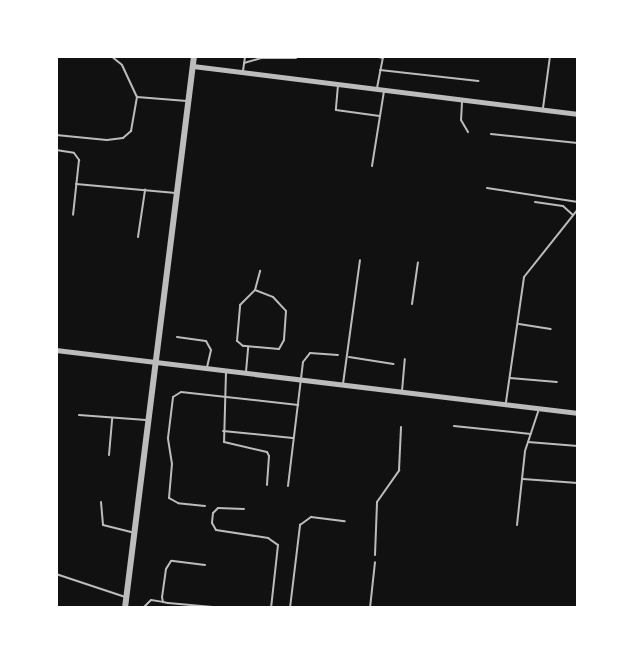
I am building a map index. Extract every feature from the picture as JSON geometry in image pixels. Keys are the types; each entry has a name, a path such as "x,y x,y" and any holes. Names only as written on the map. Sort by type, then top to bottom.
{"street":[{"path":"126,608 149,420 154,361 194,56"},
{"path":"193,66 243,74 578,114"},
{"path":"56,350 578,413"}],"lane":[{"path":"56,135 107,140 123,138 131,131 138,97 122,65 111,56"},
{"path":"243,74 245,56"},
{"path":"374,56 383,57 376,90"},
{"path":"543,110 550,56"},
{"path":"244,63 261,58 296,58"},
{"path":"380,70 478,81"},
{"path":"338,85 335,107 338,111 380,116"},
{"path":"372,166 384,90"},
{"path":"138,97 189,101"},
{"path":"462,100 461,120 468,132"},
{"path":"491,134 578,143"},
{"path":"56,150 77,156 73,215"},
{"path":"76,184 177,193"},
{"path":"487,188 578,202"},
{"path":"138,237 145,190"},
{"path":"535,202 556,204 573,215"},
{"path":"505,405 526,271 578,209"},
{"path":"56,254 57,250"},
{"path":"343,384 360,260"},
{"path":"412,304 418,262"},
{"path":"255,290 273,298 286,311 284,340 282,346 275,350 248,347 240,344 236,335 240,305 255,290 260,271"},
{"path":"518,324 552,330"},
{"path":"177,337 206,341 211,350 207,367"},
{"path":"246,372 248,347"},
{"path":"288,486 300,378 305,356 338,355"},
{"path":"348,357 393,364"},
{"path":"402,391 405,358"},
{"path":"226,370 223,431 226,444 259,448 267,452 269,456 267,485"},
{"path":"510,378 557,382"},
{"path":"205,506 178,503 170,498 172,464 168,438 173,397 181,392 298,405"},
{"path":"517,525 527,442 540,409"},
{"path":"79,414 149,420"},
{"path":"110,455 112,417"},
{"path":"454,426 531,434"},
{"path":"375,555 377,502 399,470 401,427"},
{"path":"223,431 294,438"},
{"path":"527,442 578,446"},
{"path":"522,479 578,483"},
{"path":"100,502 103,525 135,533"},
{"path":"244,509 218,508 213,513 212,523 216,530 268,538 278,545 271,608"},
{"path":"290,608 300,525 311,517 345,521"},
{"path":"163,602 166,569 171,561 205,566"},
{"path":"370,608 375,562"},
{"path":"56,574 127,598"},
{"path":"143,608 151,600 213,607"}]}
